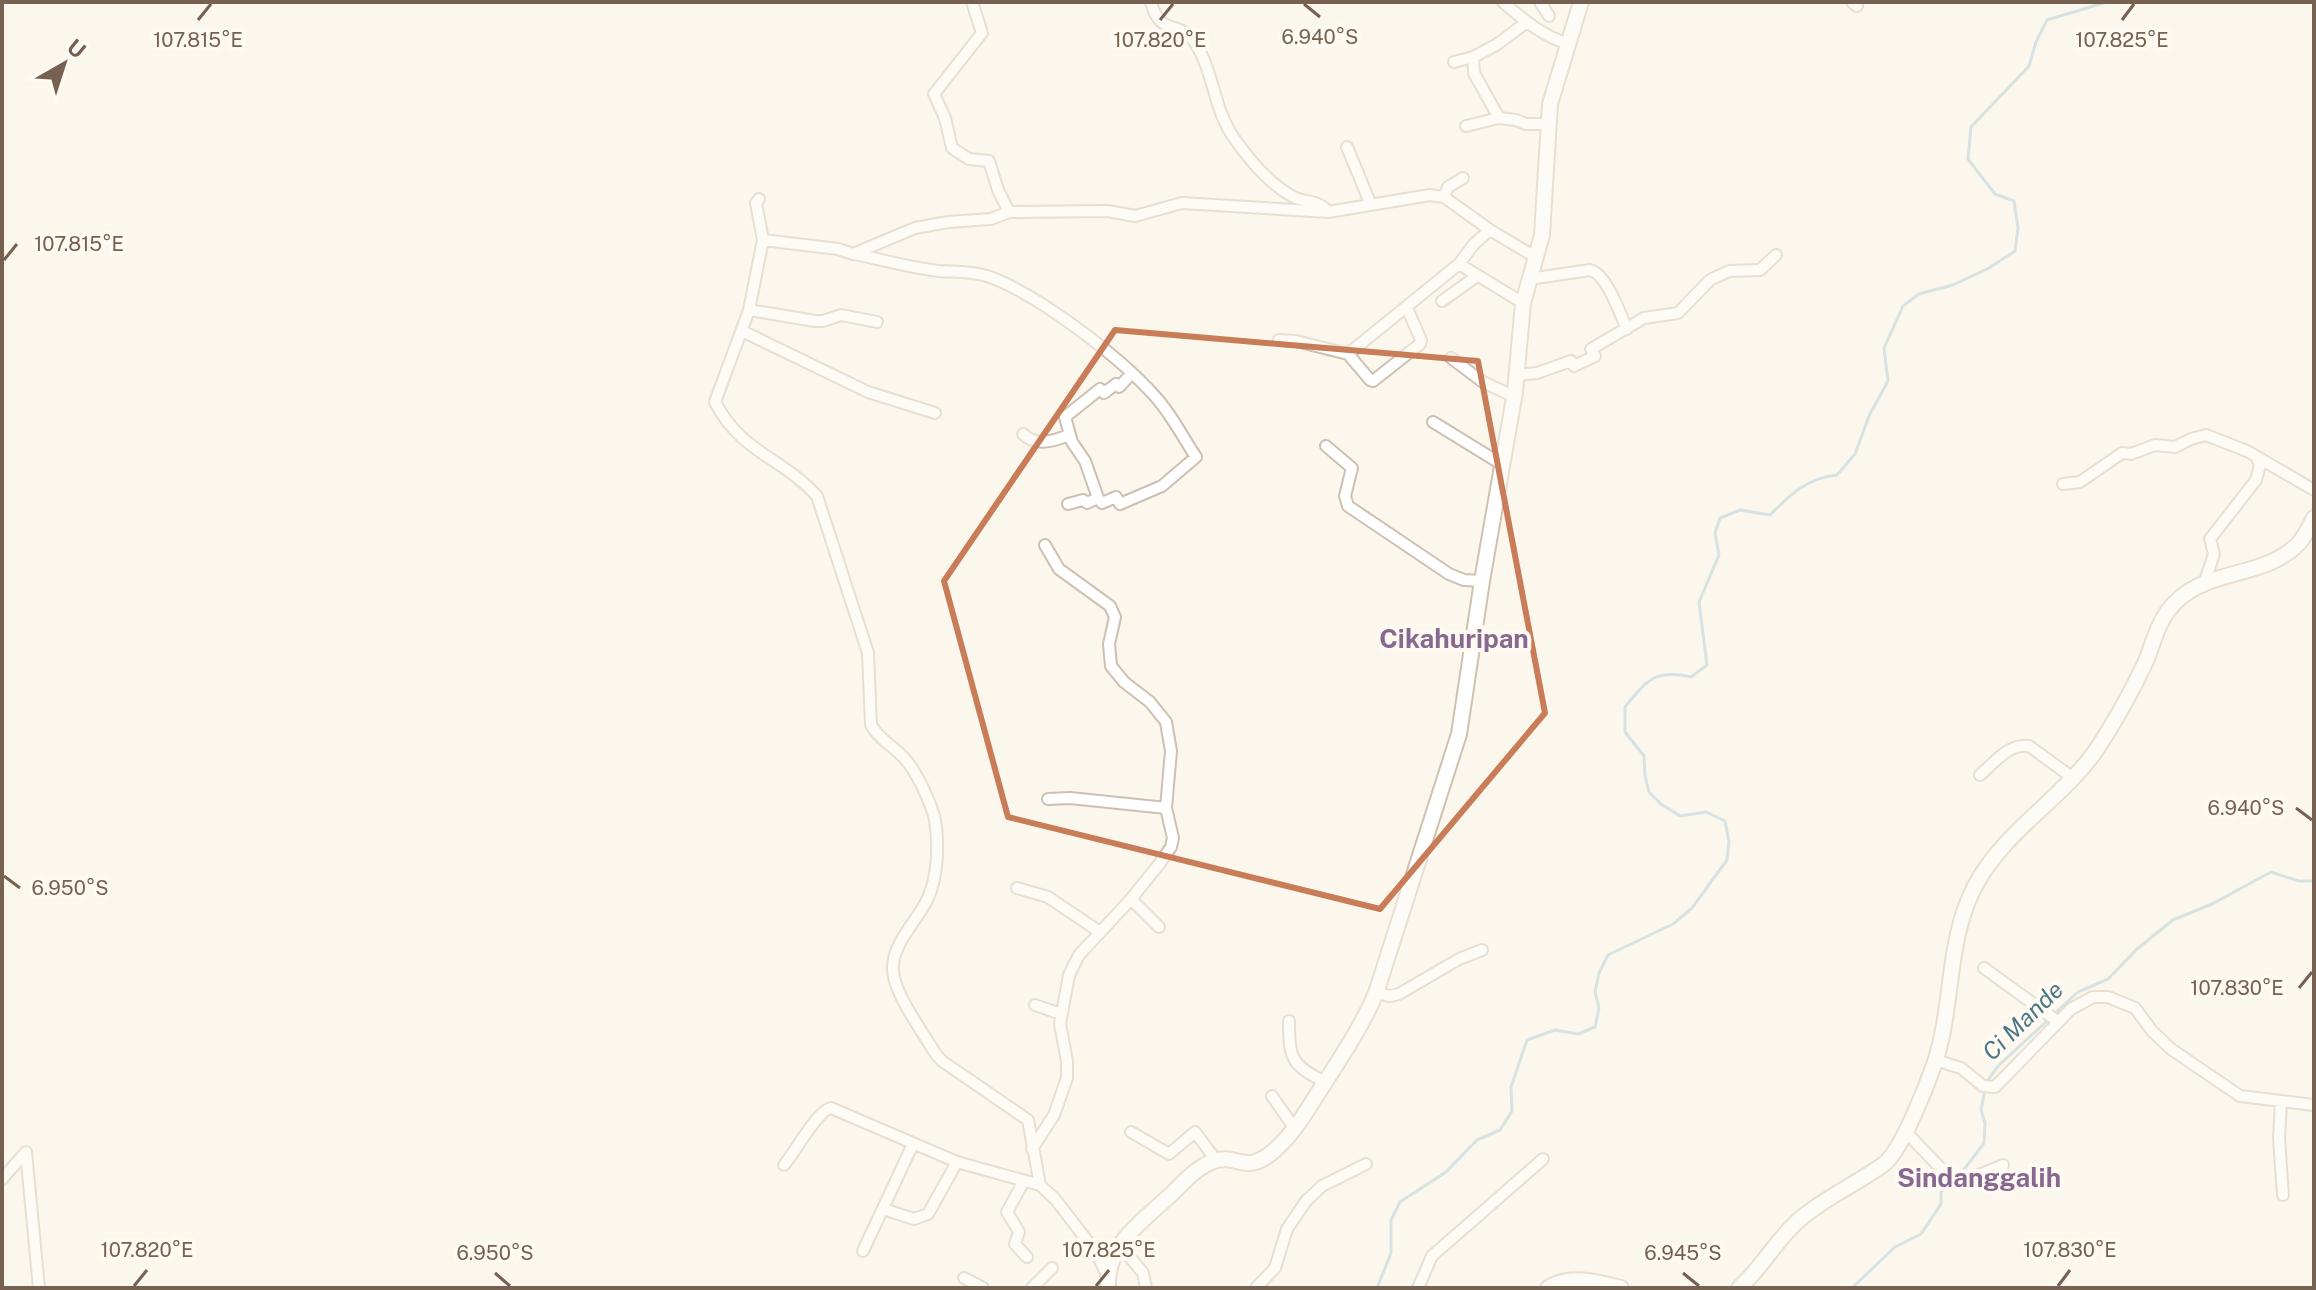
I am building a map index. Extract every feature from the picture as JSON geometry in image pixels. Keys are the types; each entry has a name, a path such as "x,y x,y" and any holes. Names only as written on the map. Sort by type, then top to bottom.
{"street":[{"path":"972,2 982,33 934,94 945,118 952,148 969,159 989,161 1009,212"},
{"path":"1151,2 1158,20 1184,32 1205,59 1218,109 1234,138 1284,192 1293,198 1320,203 1328,212"},
{"path":"1503,2 1527,22 1569,44"},
{"path":"1540,2 1549,16"},
{"path":"1107,1281 1119,1244 1140,1220 1196,1170 1222,1161 1246,1164 1261,1161 1295,1129 1363,1023 1376,993 1453,756 1465,698 1482,581 1515,397 1523,303 1537,258 1545,217 1547,124 1554,87 1581,2"},
{"path":"1454,62 1473,57 1496,45 1527,22"},
{"path":"1473,57 1474,73 1499,118"},
{"path":"1466,126 1499,118 1526,124 1547,124"},
{"path":"1347,147 1371,205"},
{"path":"1444,197 1448,187 1463,178"},
{"path":"853,254 915,228 991,219 1009,212 1108,211 1135,216 1182,203 1328,212 1430,195 1444,197 1537,258"},
{"path":"759,199 756,203 763,240 749,310 715,402 741,438 807,485 817,496 868,653 871,725 876,733 903,755 913,769 935,820 936,870 933,885 895,955 893,976 935,1053 950,1068 1029,1122 1040,1185"},
{"path":"1348,354 1459,264 1490,230"},
{"path":"763,240 838,249 937,271 971,272 999,281 1054,311 1132,373 1153,393 1196,457 1162,486 1120,504 1116,497 1102,503 1085,461 1069,435 1065,417 1100,389 1104,393 1116,384 1119,387 1132,373"},
{"path":"1517,375 1537,373 1571,361 1574,366 1595,356 1591,349 1644,318 1678,313 1710,280 1729,271 1760,270 1776,255"},
{"path":"1459,264 1523,303"},
{"path":"1529,279 1590,270 1597,272 1604,280 1627,329"},
{"path":"1442,301 1477,276"},
{"path":"1279,340 1296,341 1348,354 1373,381 1416,348 1421,340 1407,308"},
{"path":"749,310 815,321 841,315 877,322"},
{"path":"742,331 868,392 935,413"},
{"path":"1451,358 1483,382 1515,397"},
{"path":"1433,422 1503,465"},
{"path":"1023,434 1039,442 1069,435"},
{"path":"2063,484 2077,484 2122,453 2131,454 2155,445 2175,447 2199,436 2215,438 2256,456 2314,490"},
{"path":"1326,446 1352,468 1345,496 1348,506 1449,574 1464,580 1482,581"},
{"path":"2205,581 2214,554 2210,539 2256,480 2260,465 2256,456"},
{"path":"1068,504 1083,500 1087,503 1098,498"},
{"path":"1739,1288 1801,1218 1891,1158 1935,1060 1956,935 1976,885 2009,841 2093,754 2146,660 2152,639 2168,610 2179,597 2205,581 2278,559 2297,545 2314,518"},
{"path":"1032,1149 1054,1115 1067,1078 1060,1024 1073,966 1171,847 1172,832 1166,808 1171,751 1166,722 1150,702 1119,678 1111,666 1109,644 1115,617 1110,606 1059,569 1045,545"},
{"path":"1980,775 2011,748 2023,745 2029,746 2073,778"},
{"path":"1048,799 1070,798 1166,808"},
{"path":"1017,888 1048,897 1100,932"},
{"path":"1131,899 1159,927"},
{"path":"1376,993 1399,994 1459,959 1482,950"},
{"path":"1984,968 2053,1018"},
{"path":"1935,1060 1961,1068 1986,1086 2000,1084 2053,1018 2093,997 2108,997 2131,1005 2171,1049 2238,1095 2314,1105"},
{"path":"1035,1005 1061,1014"},
{"path":"1289,1021 1289,1048 1297,1066 1325,1082"},
{"path":"1272,1096 1295,1129"},
{"path":"2281,1102 2279,1139 2283,1195"},
{"path":"784,1165 815,1121 825,1109 831,1108 957,1162 1040,1185 1055,1199 1096,1252 1107,1281"},
{"path":"1905,1131 1954,1181 1966,1183 2003,1165"},
{"path":"1131,1132 1169,1154 1195,1132 1222,1161"},
{"path":"863,1251 913,1144"},
{"path":"2,1179 26,1152 39,1288"},
{"path":"1418,1288 1432,1256 1543,1159"},
{"path":"883,1209 914,1219 928,1214 957,1162"},
{"path":"1256,1288 1275,1268 1287,1229 1306,1201 1322,1186 1366,1164"},
{"path":"1024,1181 1007,1212 1019,1232 1015,1244 1027,1257"},
{"path":"1119,1244 1143,1273 1146,1288"},
{"path":"1032,1288 1052,1268"},
{"path":"964,1278 983,1288"},
{"path":"1548,1288 1569,1281 1604,1283 1621,1288"}],"highlighted area":[{"path":"1115,330 1478,361 1545,713 1380,909 1008,817 944,581"}],"waterway":[{"path":"1377,1288 1391,1253 1391,1220 1400,1202 1446,1172 1477,1140 1500,1130 1512,1111 1511,1087 1527,1040 1555,1030 1578,1034 1595,1027 1599,1008 1595,992 1599,973 1608,955 1673,924 1692,908 1727,860 1729,842 1725,821 1706,812 1680,816 1649,792 1644,756 1625,732 1625,707 1653,679 1669,675 1691,677 1707,665 1699,602 1719,555 1715,533 1720,518 1740,510 1770,515 1808,483 1837,475 1855,454 1869,416 1888,381 1884,348 1903,306 1919,294 1953,285 1989,268 2015,251 2018,228 2014,201 1995,194 1968,159 1971,127 2029,66 2047,20 2107,2"},
{"name":"Ci Mande","path":"2053,1015 2078,992 2108,979 2137,949 2173,920 2212,904 2271,872 2299,881 2314,881"},
{"name":"Ci Mande","path":"1986,1083 1998,1066 2048,1020"},
{"name":"Ci Mande","path":"1852,1288 1895,1247 1921,1234 1941,1204 1941,1192 1984,1143 1985,1123 1981,1110 1985,1090"}],"district":[{"name":"Cikahuripan","path":"1454,639"},
{"name":"Sindanggalih","path":"1979,1178"}]}
